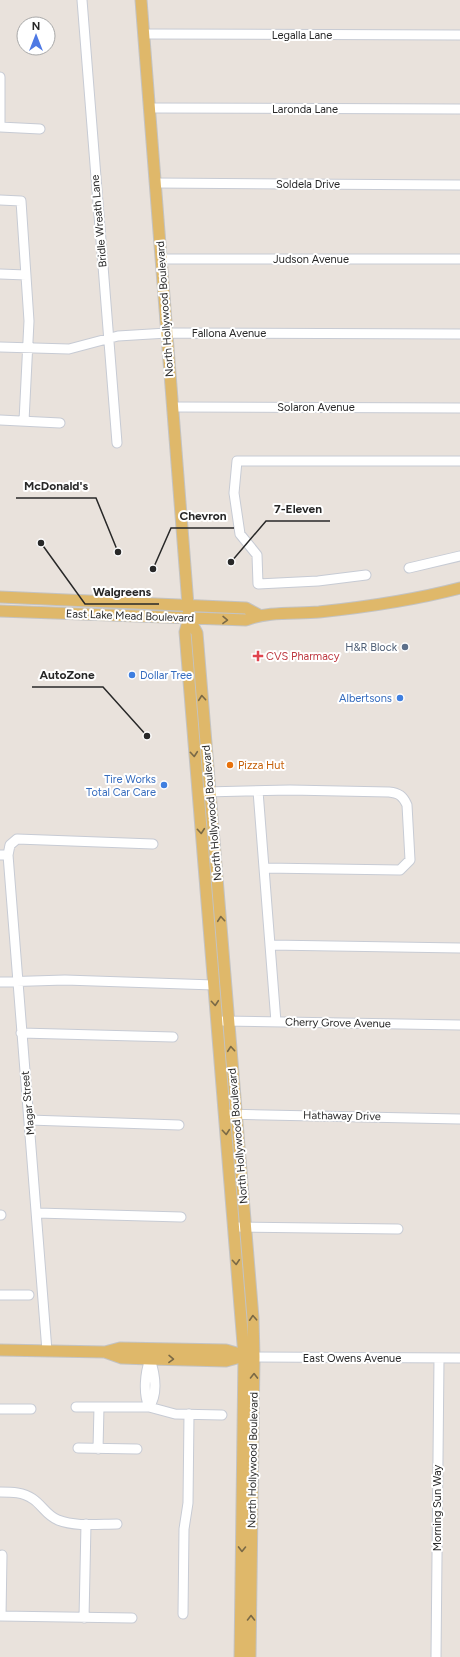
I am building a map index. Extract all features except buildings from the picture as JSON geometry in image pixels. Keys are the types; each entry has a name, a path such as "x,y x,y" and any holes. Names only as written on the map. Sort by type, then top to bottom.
{"main road":[{"name":"North Hollywood Boulevard","path":"141,0 189,618 184,632 233,1227 249,1356 240,1657"},
{"name":"East Lake Mead Boulevard","path":"0,611 246,620 259,615 294,614 361,607 432,596 460,588"},
{"name":"East Lake Mead Boulevard","path":"0,597 246,608 259,615"},
{"path":"13,611 20,607 56,607 68,600"},
{"name":"North Hollywood Boulevard","path":"189,618 197,632 245,1227 249,1356 250,1657"},
{"path":"191,715 204,714"},
{"name":"East Owens Avenue","path":"0,1350 105,1352 120,1348 226,1350 249,1356"},
{"name":"East Owens Avenue","path":"105,1352 122,1358 150,1359 226,1361 249,1356"}],"street":[{"name":"Bridle Wreath Lane","path":"82,0 117,442"},
{"name":"Legalla Lane","path":"144,34 460,35"},
{"path":"0,77 0,126 40,129"},
{"name":"Laronda Lane","path":"149,108 460,109"},
{"name":"Soldela Drive","path":"155,183 460,184"},
{"path":"0,200 21,201 29,348 24,421"},
{"name":"Judson Avenue","path":"161,259 460,259"},
{"path":"0,274 26,275"},
{"name":"Fallona Avenue","path":"0,347 69,349 87,345 108,337 167,333 460,334"},
{"name":"Solaron Avenue","path":"173,406 460,408"},
{"path":"0,420 60,423"},
{"path":"366,575 318,581 258,584 257,555 240,534 234,493 237,461 460,462"},
{"path":"409,568 460,556"},
{"path":"258,791 276,1022"},
{"path":"198,792 389,792 398,793 404,798 407,804 410,860 406,867 400,870 264,868"},
{"path":"4,855 10,845 17,839 153,844"},
{"name":"Magar Street","path":"4,855 18,982 47,1351"},
{"path":"270,945 460,948"},
{"path":"0,982 64,980 214,985"},
{"name":"Cherry Grove Avenue","path":"217,1020 460,1025"},
{"path":"21,1033 173,1037"},
{"name":"Hathaway Drive","path":"224,1114 460,1119"},
{"path":"29,1120 179,1125"},
{"path":"37,1213 182,1217"},
{"path":"233,1227 398,1229"},
{"path":"0,1295 29,1295"},
{"name":"East Owens Avenue","path":"249,1356 438,1359 460,1358"},
{"path":"149,1408 146,1400 146,1370 150,1359"},
{"name":"Morning Sun Way","path":"436,1657 438,1359"},
{"path":"76,1406 149,1408 175,1414 222,1415"},
{"path":"98,1407 98,1449"},
{"path":"0,1409 31,1409"},
{"path":"183,1614 184,1529 188,1503 189,1414"},
{"path":"78,1448 137,1450"},
{"path":"0,1492 24,1494 33,1499 48,1514 58,1520 68,1523 117,1524"},
{"path":"84,1618 86,1524"},
{"path":"2,1555 0,1616 132,1618"}],"place":[{"name":"Walgreens","path":"41,543"},
{"name":"McDonald's","path":"118,552"},
{"name":"7-Eleven","path":"231,562"},
{"name":"Chevron","path":"153,569"},
{"name":"H&R Block","path":"405,647"},
{"name":"CVS Pharmacy","path":"258,656"},
{"name":"Dollar Tree","path":"132,675"},
{"name":"Albertsons","path":"400,698"},
{"name":"AutoZone","path":"147,736"},
{"name":"Pizza Hut","path":"230,765"},
{"name":"Tire Works Total Car Care","path":"164,785"}]}
